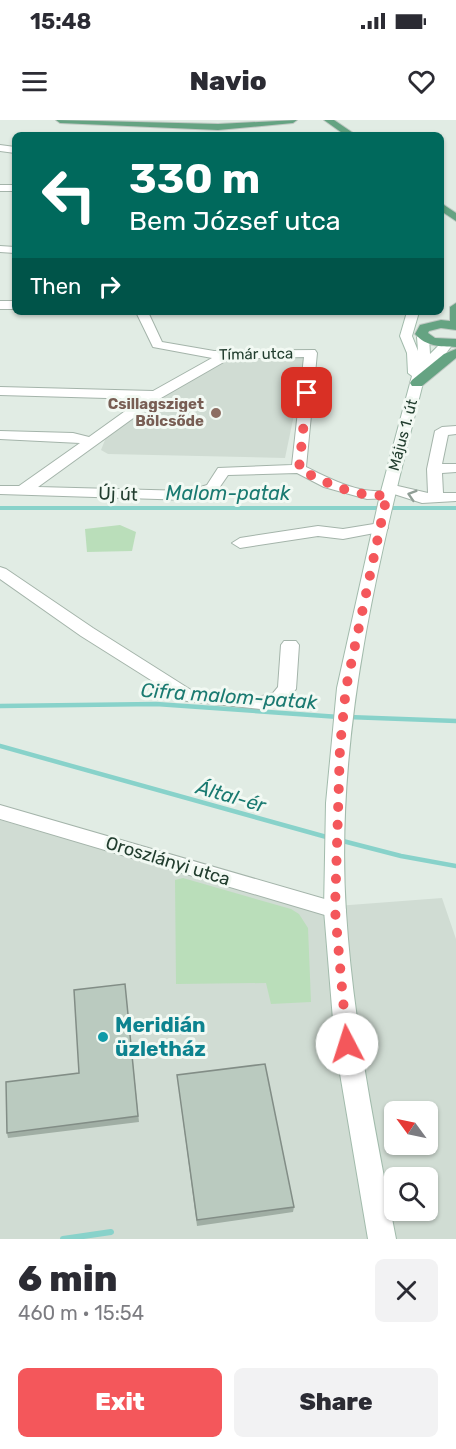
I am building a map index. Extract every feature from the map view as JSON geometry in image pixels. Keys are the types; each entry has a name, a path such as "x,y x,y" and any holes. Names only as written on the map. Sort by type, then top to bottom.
{"main road":[{"path":"60,120 208,128 293,120"},
{"path":"333,121 347,132"},
{"path":"444,208 456,218"},
{"path":"426,332 441,324 456,325 454,316 456,308"},
{"path":"417,383 448,357 453,347 432,342 426,332 425,315"}],"street":[{"name":"Tímár utca","path":"144,315 158,344 180,351 225,356 311,353 299,469"},
{"path":"413,315 406,336 413,353 412,368 417,383"},
{"name":"Május 1. út","path":"382,1239 347,1044 335,910 336,823 346,688 385,505 417,383 419,365 425,350 426,332"},
{"path":"22,491 156,395 225,356"},
{"path":"0,391 156,395"},
{"path":"436,499 434,469 442,431 456,430"},
{"path":"0,435 73,437 89,441"},
{"path":"434,469 456,468"},
{"path":"240,543 318,531 343,534 385,505 372,496 329,484 299,469"},
{"name":"Új út","path":"0,490 189,496 212,488 223,471 299,469"},
{"name":"Május 1. út","path":"385,505 422,498 456,497"},
{"path":"0,572 87,632 187,695 260,703 279,698 287,689 290,645"},
{"name":"Oroszlányi utca","path":"0,812 335,910"}],"shaded area":[{"name":"Csillagsziget Bölcsőde","path":"306,357 285,458 108,454 101,450 107,435 166,393 227,359"},
{"path":"0,820 310,908 442,898 456,939 456,1239 0,1239"}],"green space":[{"path":"120,525 136,532 132,551 87,552 85,529"},
{"path":"183,878 291,909 299,914 308,928 311,1002 271,1004 266,983 176,984 175,880"}],"building":[{"name":"Meridián üzletház","path":"125,984 138,1116 7,1133 6,1082 79,1073 74,990"},
{"path":"265,1064 294,1207 197,1220 177,1075"}],"waterway":[{"name":"Malom-patak","path":"0,508 456,508"},
{"name":"Cifra malom-patak","path":"0,706 156,704 339,717"},
{"name":"Cifra malom-patak","path":"348,717 456,721"},
{"name":"Által-ér","path":"0,746 330,838"},
{"name":"Által-ér","path":"339,840 401,856 456,866"},
{"path":"63,1239 111,1232"}],"place":[{"name":"Csillagsziget Bölcsőde","path":"216,413"},
{"name":"Meridián üzletház","path":"103,1037"}],"route":[{"path":"307,393 299,469 329,484 372,496 387,495 346,688 340,747 336,803 335,910 347,1044"}]}
